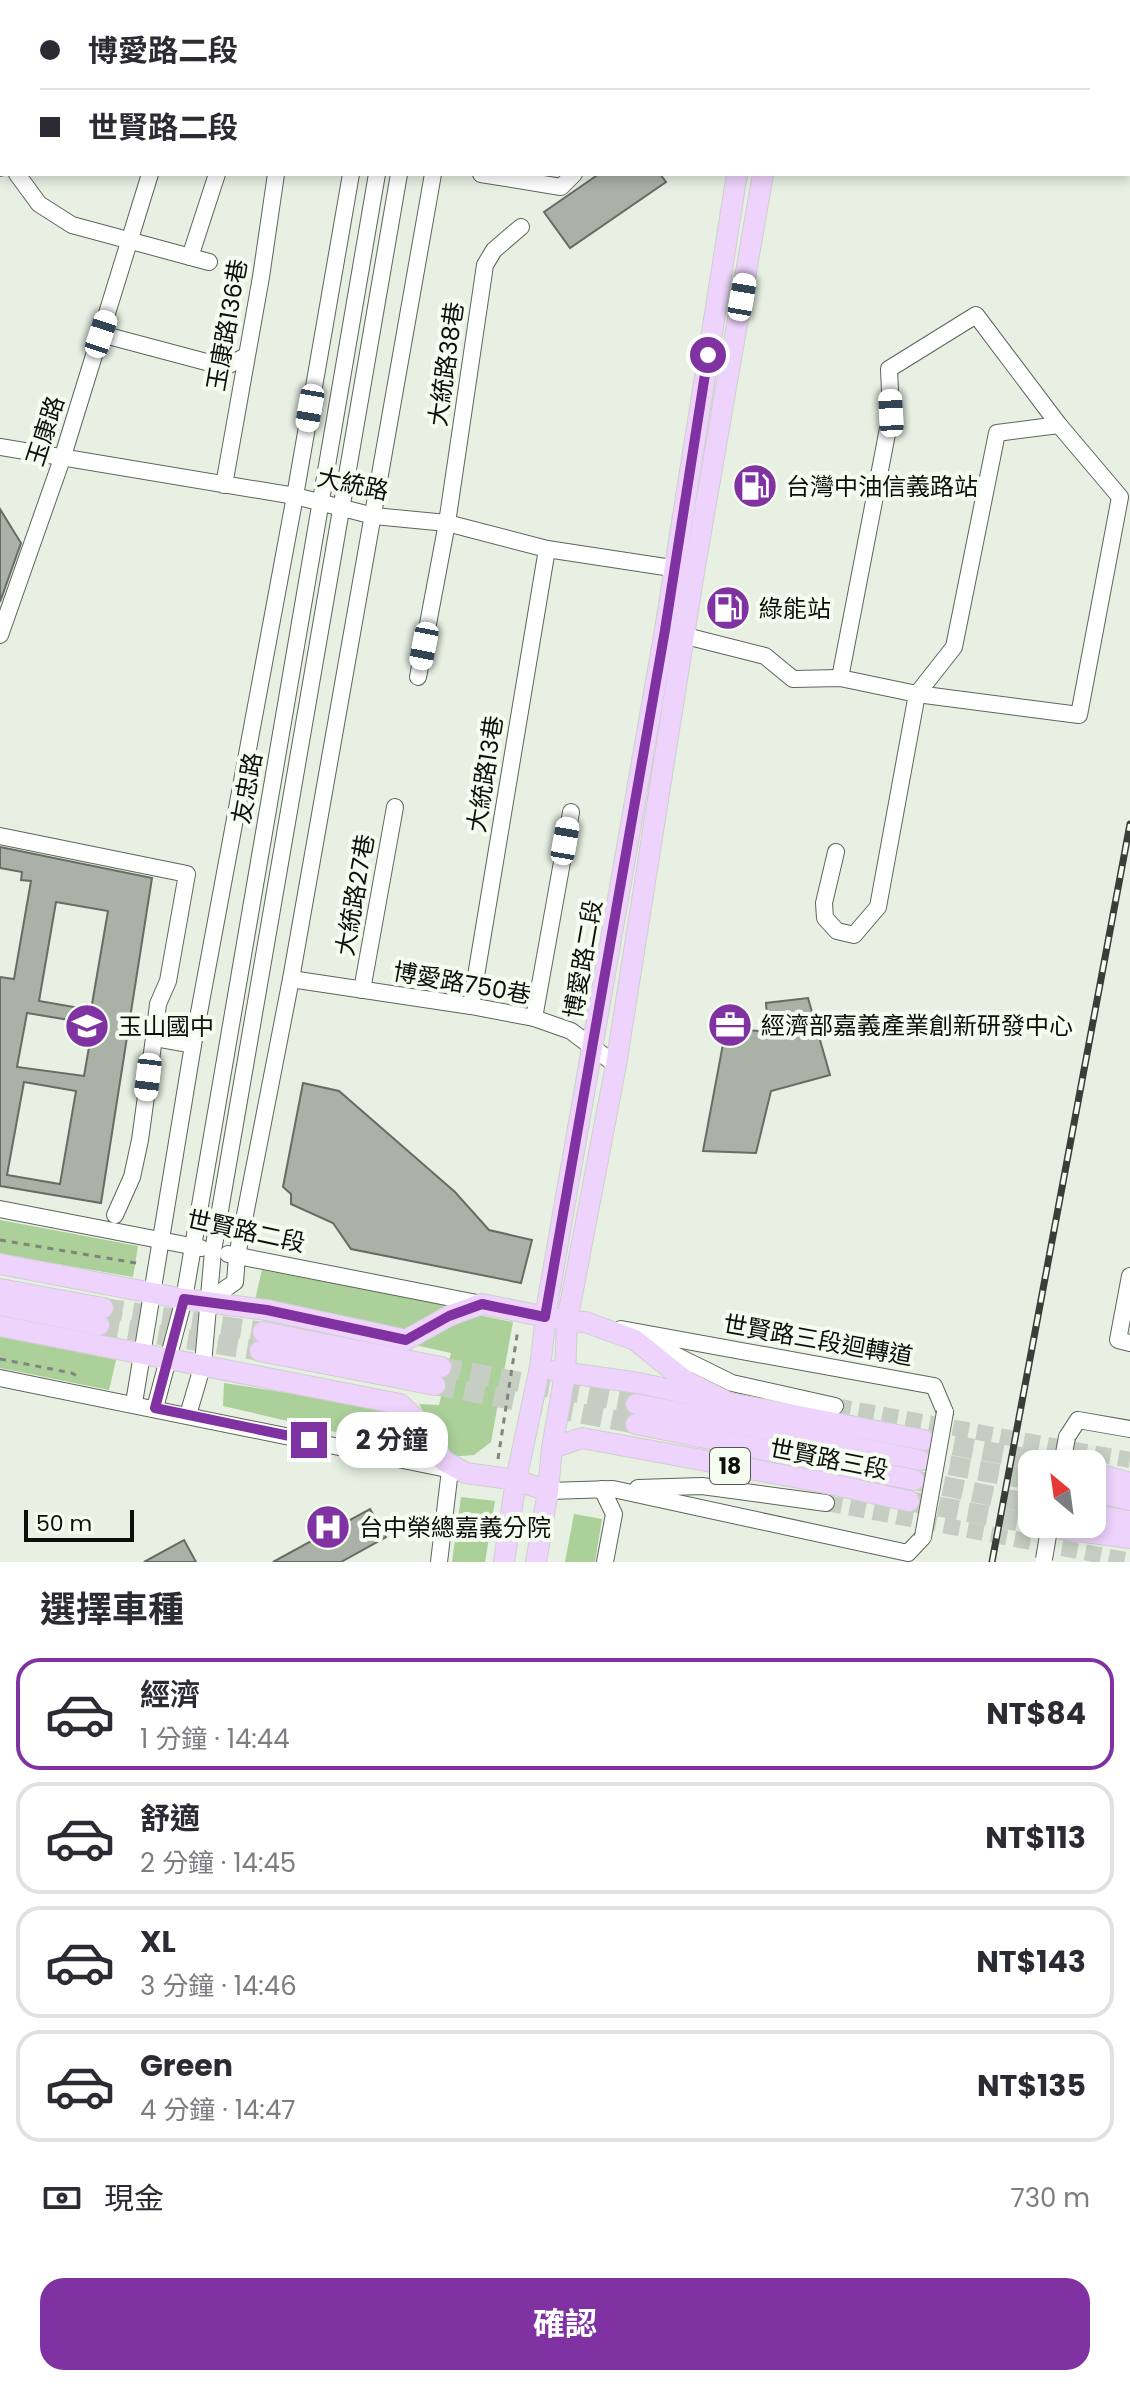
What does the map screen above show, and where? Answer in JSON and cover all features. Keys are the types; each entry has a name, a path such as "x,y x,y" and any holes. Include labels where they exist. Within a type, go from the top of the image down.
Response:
{"main road":[{"name":"博愛路二段","path":"536,1562 565,1374 567,1321 616,1065 686,637 684,570 737,176"},
{"name":"博愛路二段","path":"504,1562 665,630 684,570 763,176"},
{"path":"0,1264 184,1299 267,1310 406,1340 449,1316 482,1304 589,1323 635,1340 687,1382 729,1403"},
{"path":"0,1289 101,1316 0,1305"},
{"path":"0,1326 400,1404 415,1418 444,1461 458,1471 516,1480 548,1491"},
{"path":"262,1341 438,1376"},
{"name":"世賢路三段","path":"540,1367 565,1374 580,1373 639,1383 924,1440"},
{"name":"世賢路三段","path":"636,1414 917,1470"},
{"name":"世賢路三段","path":"552,1448 582,1438 909,1501"},
{"path":"1106,1476 1130,1483"},
{"path":"1106,1494 1130,1500"},
{"path":"1106,1517 1130,1521"},
{"path":"1106,1534 1130,1538"}],"street":[{"path":"18,176 39,204 72,225 209,262"},
{"name":"玉康路","path":"0,635 3,616 62,459 149,176"},
{"path":"190,257 216,176"},
{"name":"玉康路136巷","path":"224,485 276,176"},
{"name":"友忠路","path":"134,1403 152,1293 157,1239 295,496 351,176"},
{"name":"友忠路","path":"155,1408 184,1299 377,176"},
{"name":"友忠路","path":"188,1415 203,1364 213,1251 344,508 399,176"},
{"path":"208,1301 235,1282 237,1256 291,979 433,176"},
{"path":"493,176 561,187 572,176"},
{"name":"大統路38巷","path":"447,523 485,265 499,244 521,227"},
{"path":"665,630 765,656 793,679 840,678 917,694 1079,715 1120,497 1059,425 976,315 889,369 891,413 840,678"},
{"path":"101,334 225,367 246,356"},
{"path":"836,852 824,903 825,918 837,931 854,935 878,907 917,694 954,647 997,433 1059,425"},
{"name":"大統路","path":"0,447 295,496 374,516 447,523 547,549 684,570"},
{"path":"418,677 447,523"},
{"name":"大統路13巷","path":"471,1006 547,549"},
{"name":"大統路27巷","path":"362,990 395,807"},
{"path":"534,1018 571,812"},
{"path":"0,836 187,874 168,981 158,1004 140,1140 132,1177 115,1215"},
{"name":"博愛路750巷","path":"291,979 534,1018 571,1031 616,1065"},
{"path":"154,1038 193,1045"},
{"name":"世賢路二段","path":"0,1209 482,1304"},
{"path":"1124,1342 1130,1276"},
{"name":"世賢路三段迴轉道","path":"589,1323 934,1386 945,1412 923,1537 908,1553 607,1489"},
{"path":"645,1334 677,1356 732,1383 835,1406"},
{"path":"0,1378 458,1471 439,1562"},
{"path":"1065,1450 1067,1437 1078,1420 1130,1429"},
{"name":"世賢路三段","path":"548,1491 702,1486 826,1503"},
{"path":"605,1562 614,1514 607,1489"},
{"path":"1044,1561 1053,1538"}],"path":[{"path":"0,1240 141,1265 157,1239"}],"green space":[{"path":"0,1220 138,1246 133,1277 0,1254"},
{"path":"262,1270 459,1307 406,1334 255,1300"},
{"path":"473,1314 513,1322 491,1442 474,1455 449,1457 419,1404 439,1405 451,1353 415,1345"},
{"path":"0,1336 116,1360 109,1390 0,1368"},
{"path":"224,1383 398,1410 431,1454 223,1406"},
{"path":"461,1497 495,1501 485,1562 452,1562"},
{"path":"574,1514 602,1519 595,1562 565,1562"}],"building":[{"path":"596,176 662,176 666,182 570,248 544,212"},
{"path":"0,509 21,543 0,602"},
{"path":"0,847 152,878 101,1203 0,1186 0,977 14,979 31,881 21,880 22,872 0,868","holes":["56,902 108,911 91,1010 39,1001","27,1013 93,1024 84,1076 17,1067","24,1082 76,1091 60,1184 7,1175"]},
{"path":"808,998 830,1075 771,1091 756,1153 703,1151 726,1028 768,1032 766,1003"},
{"path":"303,1083 339,1091 455,1192 489,1230 532,1240 521,1283 351,1249 333,1223 291,1204 291,1194 283,1187"},
{"path":"370,1509 386,1537 341,1562 273,1562"},
{"path":"184,1540 196,1562 144,1562"}],"tunnel":[{"path":"103,1308 263,1332"},
{"path":"99,1325 260,1351"},
{"path":"441,1367 636,1404"},
{"path":"435,1385 636,1424"},
{"path":"835,1406 1130,1460"},
{"path":"924,1440 1018,1457"},
{"path":"920,1460 1018,1478"},
{"path":"914,1480 1018,1501"},
{"path":"909,1501 1018,1521"},
{"path":"826,1503 1130,1561"}],"railway":[{"path":"992,1562 1130,824"}],"place":[{"name":"台灣中油信義路站","path":"755,486"},
{"name":"綠能站","path":"728,608"},
{"name":"經濟部嘉義產業創新研發中心","path":"730,1025"},
{"name":"玉山國中","path":"87,1026"},
{"name":"台中榮總嘉義分院","path":"328,1527"}],"route":[{"path":"309,1440 155,1408 184,1299 267,1310 406,1340 449,1316 482,1304 545,1317 665,630 708,355"}]}
